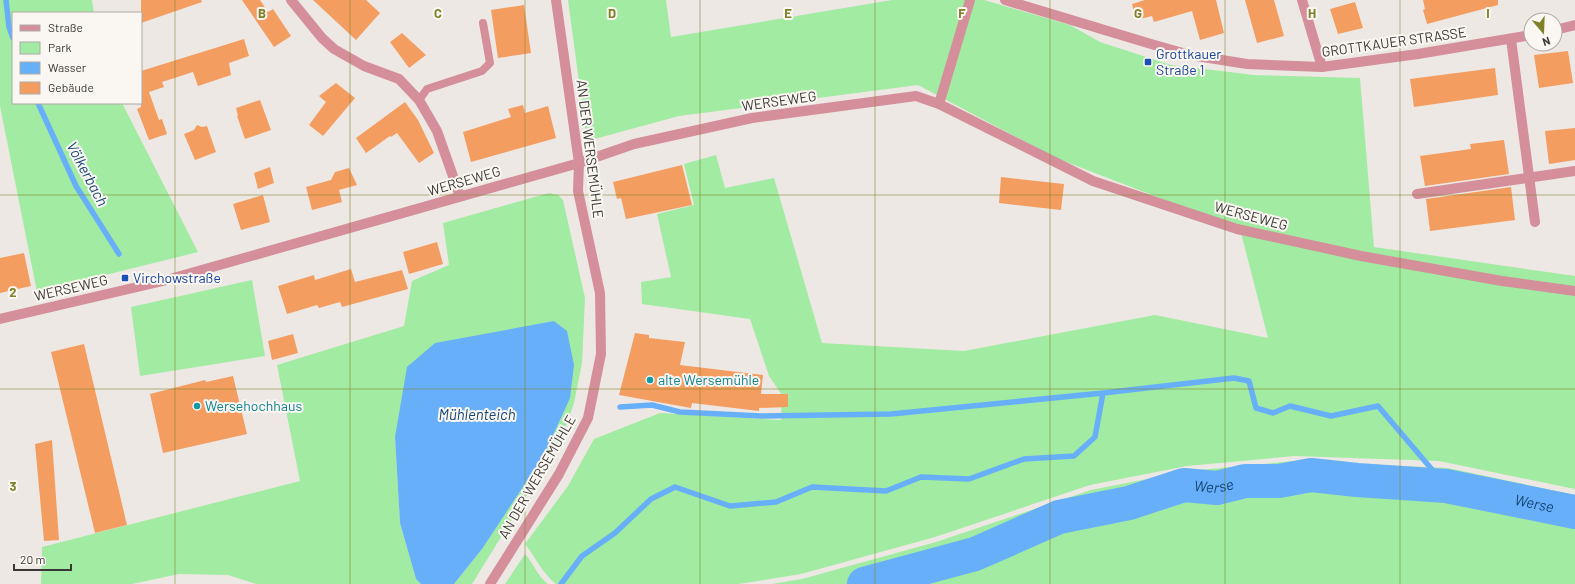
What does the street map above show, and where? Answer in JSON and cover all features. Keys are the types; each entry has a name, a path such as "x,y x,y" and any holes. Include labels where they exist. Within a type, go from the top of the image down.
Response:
{"street":[{"path":"291,0 322,38 334,49 364,66 399,79 419,100 437,131 460,196"},
{"name":"AN DER WERSEMÜHLE","path":"490,584 559,474 588,418 601,354 600,293 578,191 579,163 556,0"},
{"path":"938,104 970,0"},
{"name":"GROTTKAUER STRASSE","path":"1005,0 1190,55 1247,64 1322,67 1365,62 1523,37"},
{"path":"1302,0 1322,67"},
{"path":"1563,28 1575,25"},
{"path":"1511,39 1534,222"},
{"name":"WERSEWEG","path":"0,319 163,281 579,163 634,144 752,118 916,96 938,104 1093,181 1237,229 1361,256 1502,281 1575,292"},
{"path":"1417,194 1529,179 1575,171"}],"lane":[{"path":"419,100 427,89 482,71 490,63 483,23"}],"green space":[{"path":"0,0 92,0 94,12 12,12 12,104 123,104 198,252 37,292 0,106"},
{"path":"568,0 666,0 671,37 892,0 984,0 1070,25 1100,42 1171,65 1254,75 1360,78 1374,247 1575,276 1575,489 1439,461 1295,456 1187,466 1090,485 935,537 801,574 739,584 556,584 543,570 525,544 568,486 594,439 660,413 781,420 782,395 769,376 750,319 642,304 641,282 671,277 657,214 694,205 684,164 716,155 725,188 774,178 822,343 964,351 1155,315 1268,338 1240,229 1056,158 918,85 679,116 587,141"},
{"path":"549,193 558,195 563,200 585,298 582,363 574,403 561,440 472,584 454,584 482,549 395,437 400,523 416,579 421,584 256,584 228,575 179,574 132,584 41,584 42,547 300,481 277,365 404,326 412,281 449,265 443,223"},
{"path":"252,280 265,356 140,376 131,307"},
{"path":"1295,461 1448,468 1575,495 1575,584 772,584 802,579 936,542 1091,490 1188,471"},
{"path":"525,554 541,578 548,584 505,584"}],"water":[{"name":"Mühlenteich","path":"554,321 567,331 574,365 570,398 544,455 482,549 454,584 421,584 416,579 400,523 395,437 407,367 435,343"}],"building":[{"path":"141,0 201,0 202,2 142,23"},
{"path":"242,0 260,0 268,12 273,9 291,36 274,47"},
{"path":"313,0 366,0 380,13 356,40"},
{"path":"1145,0 1216,0 1224,33 1200,40 1192,11 1154,22 1152,16 1136,20 1132,4"},
{"path":"1245,0 1274,0 1284,36 1257,43"},
{"path":"1423,0 1498,0 1498,5 1427,24 1423,10 1425,9"},
{"path":"1355,2 1363,28 1338,34 1330,9"},
{"path":"524,5 531,53 498,58 491,10"},
{"path":"402,33 426,55 409,68 390,42"},
{"path":"244,39 249,56 229,63 231,75 198,86 193,72 162,82 164,87 149,92 159,120 162,119 167,134 149,140 137,109 141,107 142,104 142,71"},
{"path":"1568,51 1573,83 1539,88 1534,55"},
{"path":"1495,68 1498,95 1414,107 1410,79"},
{"path":"336,83 355,98 323,136 309,125 326,102 319,96"},
{"path":"260,100 271,130 245,139 237,116 236,108"},
{"path":"405,102 418,120 434,153 419,163 397,133 391,137 390,136 366,153 356,138"},
{"path":"523,105 525,113 548,106 556,138 471,162 463,132 511,117 508,109"},
{"path":"197,125 202,127 207,126 216,152 195,160 184,134 194,130"},
{"path":"1575,128 1575,160 1549,164 1545,131"},
{"path":"1504,140 1509,174 1425,186 1420,156 1471,149 1470,144"},
{"path":"682,165 692,205 626,219 621,198 617,199 613,182"},
{"path":"270,167 274,183 258,189 254,173"},
{"path":"349,168 357,185 339,190 342,202 312,210 306,187 331,180 335,172"},
{"path":"1001,177 1064,184 1061,210 999,203"},
{"path":"1511,187 1515,220 1430,231 1426,199"},
{"path":"263,195 270,222 241,230 233,204"},
{"path":"437,242 443,264 409,274 403,252"},
{"path":"24,253 31,286 0,293 0,258"},
{"path":"351,269 355,282 402,270 408,289 342,307 340,302 319,308 317,305 287,314 278,286 314,275 315,280"},
{"path":"635,333 649,335 649,338 685,342 680,365 763,375 761,394 788,394 788,407 759,408 759,411 692,403 691,408 619,395"},
{"path":"293,334 298,353 272,360 268,341"},
{"path":"84,344 127,525 95,533 51,352"},
{"name":"Wersehochhaus","path":"233,376 247,434 163,453 150,394 205,380 206,382"},
{"path":"52,440 59,540 44,541 35,444"}],"waterway":[{"name":"Völkerbach","path":"6,0 9,27 12,35"},
{"name":"Völkerbach","path":"38,104 76,186 119,254"},
{"path":"561,584 582,556 615,533 651,499 675,487 730,506 776,502 812,487 886,491 921,477 969,479 1024,459 1074,456 1095,437 1103,393 1234,378 1249,381 1256,408 1273,413 1290,406 1331,416 1378,406 1446,486"},
{"path":"620,407 652,405 680,412 761,416 891,414 1103,393"},
{"name":"Werse","path":"864,584 975,554 1059,517 1129,503 1184,485 1217,488 1245,481 1279,481 1311,475 1357,480 1446,486 1575,512"}],"place":[{"name":"Grottkauer Straße 1","path":"1148,62"},
{"name":"Virchowstraße","path":"125,278"},
{"name":"alte Wersemühle","path":"650,380"},
{"name":"Wersehochhaus","path":"197,406"}]}
